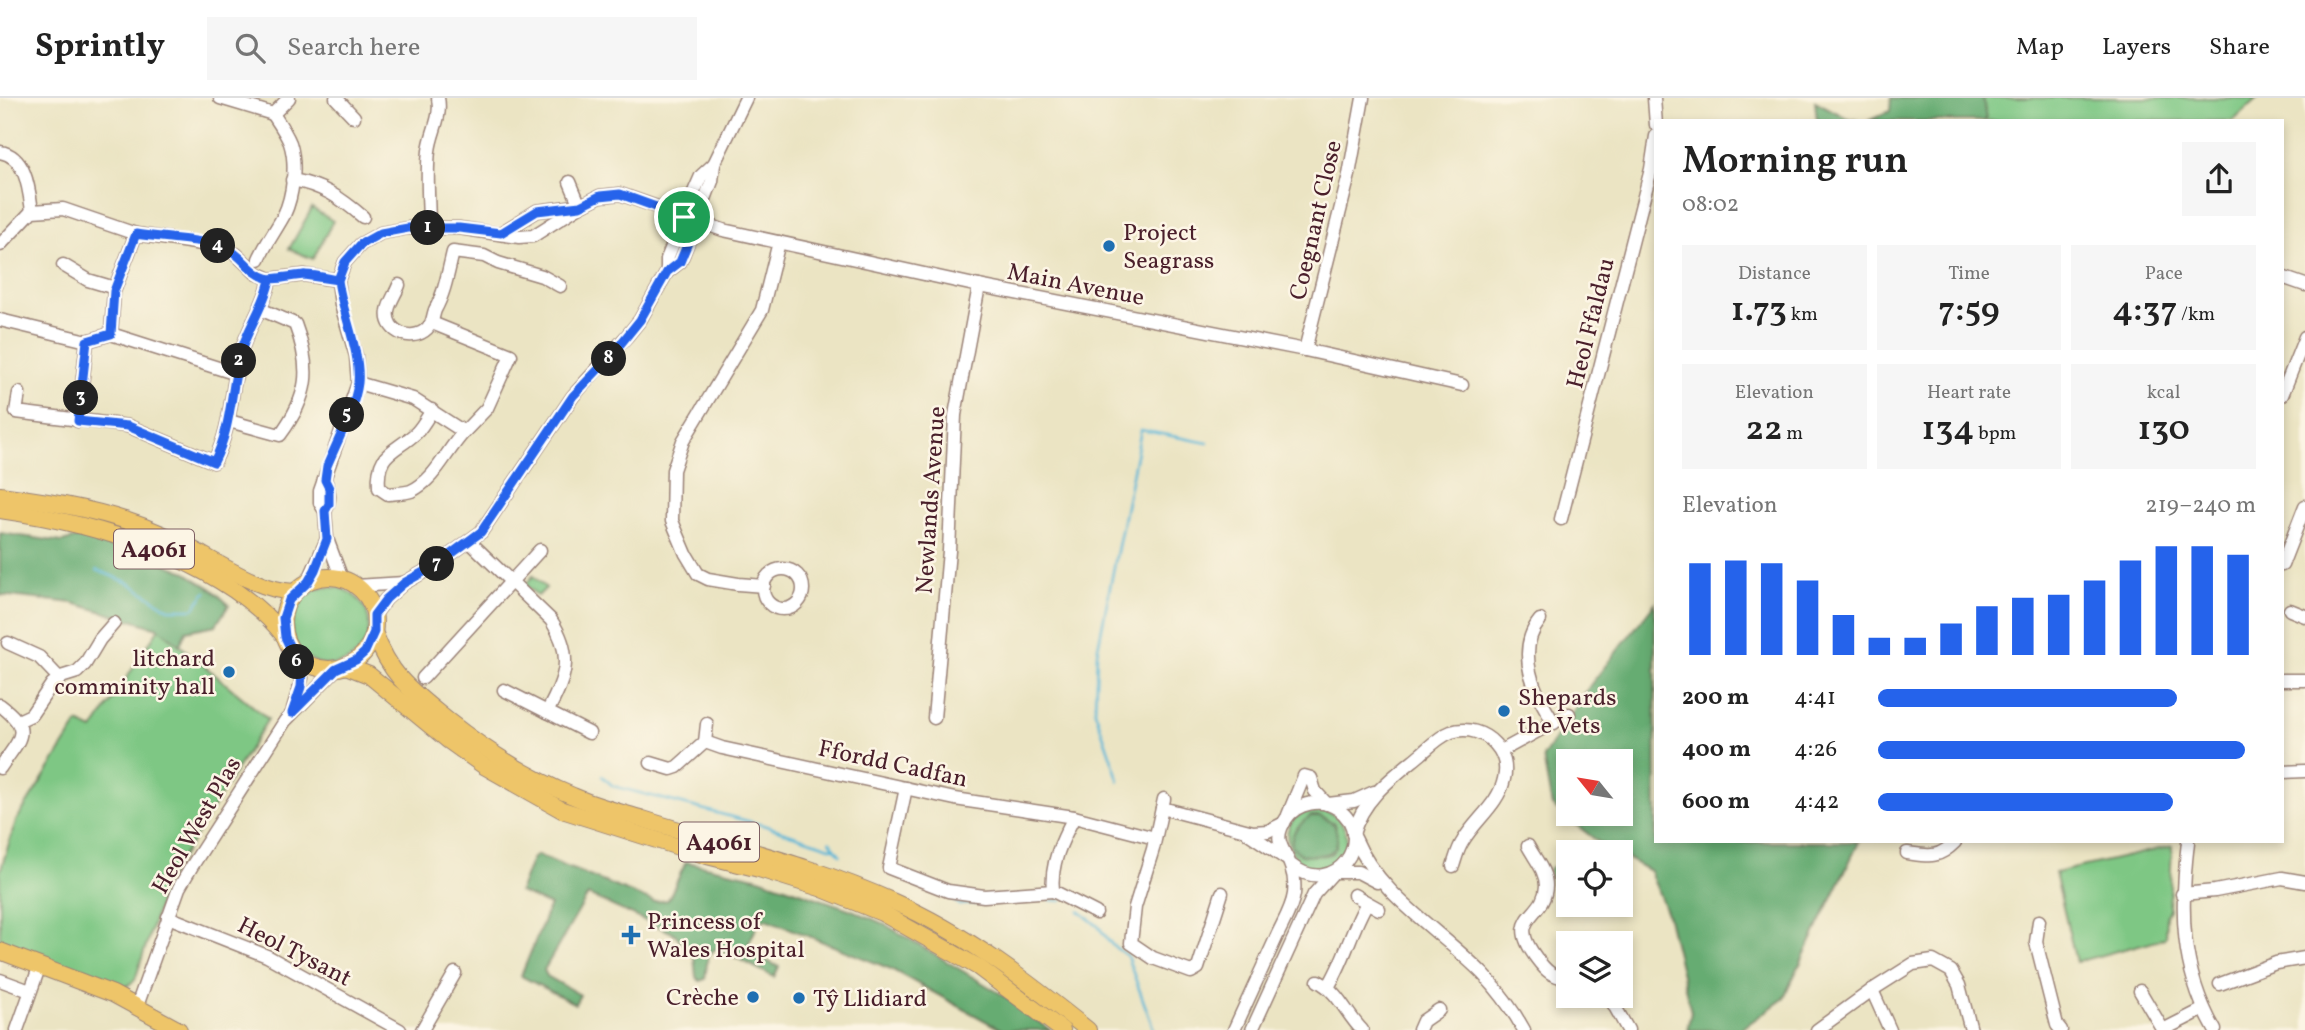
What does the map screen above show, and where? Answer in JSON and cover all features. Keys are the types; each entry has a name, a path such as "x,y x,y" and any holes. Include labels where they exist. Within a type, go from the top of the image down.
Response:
{"main road":[{"name":"A4061","path":"0,495 66,506 124,521 162,534 271,589 301,587"},
{"name":"A4061","path":"0,510 79,524 150,547 195,569 244,599 263,612 285,637"},
{"path":"325,577 349,582 365,594 374,615 374,632 365,652 341,667 321,669 306,664 294,654 285,637 283,618 285,608 301,587 325,577"},
{"name":"A4061","path":"374,632 384,658 402,682 419,698 474,741 524,772 574,797 812,868 897,902 995,960 1088,1030"},
{"name":"A4061","path":"341,667 369,675 449,741 484,766 562,810 820,888 882,913 970,962 1062,1030"},
{"path":"0,951 102,989 178,1030"}],"street":[{"path":"220,98 273,114 292,154 289,201 259,259"},
{"path":"273,114 289,98"},
{"path":"336,98 354,117"},
{"path":"429,228 428,154 441,109 438,98"},
{"path":"374,615 386,599 404,583 470,542 481,532 573,396 640,320 667,272 667,259 691,219 701,176 714,164 746,98"},
{"name":"Coegnant Close","path":"1305,350 1349,175 1363,98"},
{"path":"1654,98 1656,119"},
{"name":"Heol Ffaldau","path":"1561,519 1654,149"},
{"path":"0,152 13,156 19,163 30,195 32,211"},
{"path":"292,180 330,191 363,217"},
{"path":"570,182 580,206"},
{"name":"Main Avenue","path":"580,206 600,196 620,194 723,230 979,286 1305,350 1462,385"},
{"path":"404,583 349,582 327,539 327,466 358,383 356,356 341,305 338,280 345,262 361,244 381,233 429,228 533,236 580,206"},
{"path":"484,256 495,232 537,211 580,206"},
{"path":"0,245 32,211 63,209 136,234 220,247 236,254 256,273 270,279 304,275 338,280"},
{"path":"111,334 115,288 136,234"},
{"path":"764,586 708,579 698,574 671,521 673,470 683,441 762,310 779,242"},
{"path":"399,285 387,312 390,323 401,334 411,337 422,333 432,323 444,293 453,252 484,256 498,264 542,276 560,286"},
{"path":"63,265 88,280 115,288"},
{"path":"2284,278 2305,285"},
{"path":"19,393 16,412 128,426 214,462 224,442 246,337 267,296 270,279"},
{"name":"Newlands Avenue","path":"934,718 949,551 955,415 979,286"},
{"path":"229,421 280,435 290,422 306,384 307,366 295,324 260,309"},
{"path":"0,320 87,341 111,334 237,374"},
{"path":"432,323 511,355 487,408 451,446 438,470 410,491 388,494 379,488 377,472 388,453 416,432 432,410"},
{"path":"2284,390 2305,337"},
{"path":"78,421 87,341"},
{"path":"358,383 413,398 464,432"},
{"path":"2284,554 2305,506"},
{"path":"301,587 327,539"},
{"path":"470,542 551,620 560,635 565,649 564,675 547,712"},
{"path":"422,678 516,587 540,550"},
{"path":"2290,610 2305,616"},
{"path":"1540,620 1530,636 1528,656 1532,684 1554,723"},
{"path":"18,721 32,715 52,684 77,672 85,664 105,626"},
{"path":"13,659 14,645 40,657 60,679"},
{"name":"Heol West Plas","path":"292,713 302,678 294,654"},
{"name":"Heol West Plas","path":"137,1006 179,888 198,855 264,751 292,713 341,667"},
{"path":"2284,680 2305,680"},
{"path":"504,690 589,733"},
{"path":"0,705 18,721 21,731 19,740 0,768"},
{"path":"1501,751 1569,714"},
{"path":"651,763 671,769 677,767 705,742 707,724"},
{"path":"1222,893 1198,968 1191,972 1153,958 1132,943 1135,907 1163,804 1245,831 1262,832 1285,821 1304,805 1354,801 1380,788 1450,733 1464,730 1491,740 1501,751 1505,771 1503,785 1496,798 1452,857"},
{"name":"Ffordd Cadfan","path":"705,742 955,799 1074,817 1155,838"},
{"path":"2284,772 2305,771"},
{"path":"1234,1030 1290,907 1294,887 1280,839 1304,776 1311,778 1315,791 1327,804 1346,816 1365,862 1383,885 1483,974 1504,999 1524,1030"},
{"path":"906,788 889,867 948,891 984,895 1053,891 1096,913"},
{"path":"1252,1030 1314,894 1348,859 1353,849 1353,835 1364,808 1380,788"},
{"path":"1053,891 1052,878 1059,846 1074,817"},
{"path":"1245,831 1301,874 1312,877 1334,872 1358,872 1383,885"},
{"path":"1907,853 1930,856 1944,853 1954,843"},
{"path":"2188,843 2182,894 2184,933 2194,979 2204,1009 2215,1030"},
{"path":"1528,853 1544,874 1546,889 1544,898 1526,923 1525,940 1548,973 1556,975"},
{"path":"2182,894 2215,891 2282,878 2305,882"},
{"path":"1354,895 1373,906 1355,926 1340,967 1323,984 1362,1030"},
{"name":"Heol Tysant","path":"168,917 268,956 400,1030"},
{"path":"2039,921 2036,942 2057,1024 2061,1030"},
{"path":"2220,984 2276,963 2305,958"},
{"path":"1817,1030 1913,964 1933,961 1951,971 1959,985 1971,1030"},
{"path":"17,1030 40,965"},
{"path":"422,1030 456,973"},
{"path":"0,980 30,991"},
{"path":"1872,990 1890,1030"},
{"path":"2140,991 2163,1030 2204,1009"},
{"path":"1616,1008 1628,1030"},
{"path":"1419,1030 1431,1010"}],"green space":[{"path":"1891,98 1983,98 1986,119 1872,119 1890,111"},
{"path":"1983,98 2258,98 2235,119 1986,119"},
{"path":"1815,101 1852,119 1817,119"},
{"path":"312,208 333,221 313,259 289,249"},
{"path":"0,533 62,542 80,537 146,556 183,571 212,589 229,605 216,625 186,631 180,645 158,628 73,603 0,595"},
{"path":"533,576 546,588 538,596 525,585"},
{"path":"322,587 338,587 352,593 363,604 369,618 369,634 363,648 352,659 338,665 322,665 308,659 297,648 291,634 291,618 297,604 308,593"},
{"path":"1654,604 1654,843 1859,843 1783,999 1740,1030 1687,1030 1691,1012 1667,914 1650,871 1633,862 1633,840 1596,840 1578,826 1633,826 1633,749 1556,749 1556,809 1552,806 1543,757 1591,684"},
{"path":"159,628 268,719 166,883 135,980 122,990 0,951 0,872 16,821 78,723 93,730"},
{"path":"1318,809 1326,811 1344,827 1347,841 1345,849 1340,857 1326,868 1313,869 1301,863 1292,852 1288,838 1290,825 1299,815","holes":["1311,816 1320,816 1334,824 1336,847 1331,854 1315,855 1295,830"]},
{"path":"1311,816 1320,816 1334,824 1337,841 1331,852 1303,856 1292,846 1294,832"},
{"path":"2172,846 2165,938 2076,962 2055,873"},
{"path":"537,855 654,902 668,900 686,862 756,877 852,910 884,924 1001,994 1050,1030 1002,1030 891,969 766,919 759,922 746,949 779,967 774,977 715,949 708,956 705,979 700,981 696,977 694,957 675,934 588,895 544,970 547,976 580,995 575,1004 521,976 550,905 519,892 532,859"},
{"path":"1556,865 1556,884 1552,884 1549,869"}],"waterway":[{"path":"1119,781 1095,711 1097,653 1141,430 1208,443"},
{"path":"97,570 129,583 169,609 193,609 206,592"},
{"path":"602,776 613,786 763,825 833,848"},
{"path":"830,841 840,855"},
{"path":"948,896 960,905 1001,901"},
{"path":"1051,900 1062,901"},
{"path":"1079,911 1098,926 1112,945 1127,956 1154,1030"}],"place":[{"name":"Project Seagrass","path":"1109,246"},
{"name":"litchard comminity hall","path":"229,672"},
{"name":"Shepards the Vets","path":"1504,711"},
{"name":"Princess of Wales Hospital","path":"631,935"},
{"name":"Crèche","path":"753,997"},
{"name":"Tŷ Llidiard","path":"799,998"}],"route":[{"path":"684,217 620,194 600,196 580,206 537,211 501,233 459,228 408,228 381,233 361,244 345,262 338,280 304,275 270,279 267,296 240,355 224,442 214,462 128,426 78,421 87,341 111,334 114,291 136,234 220,247 236,254 256,273 270,279 276,279 304,275 316,276 338,280 341,305 356,356 358,383 327,466 327,539 308,582 295,592 285,608 285,637 302,672 301,687 292,713 336,669 346,666 365,652 374,632 374,615 386,599 404,583 436,565 481,532 573,396 640,320 667,272 680,262 697,221 684,217"}]}
